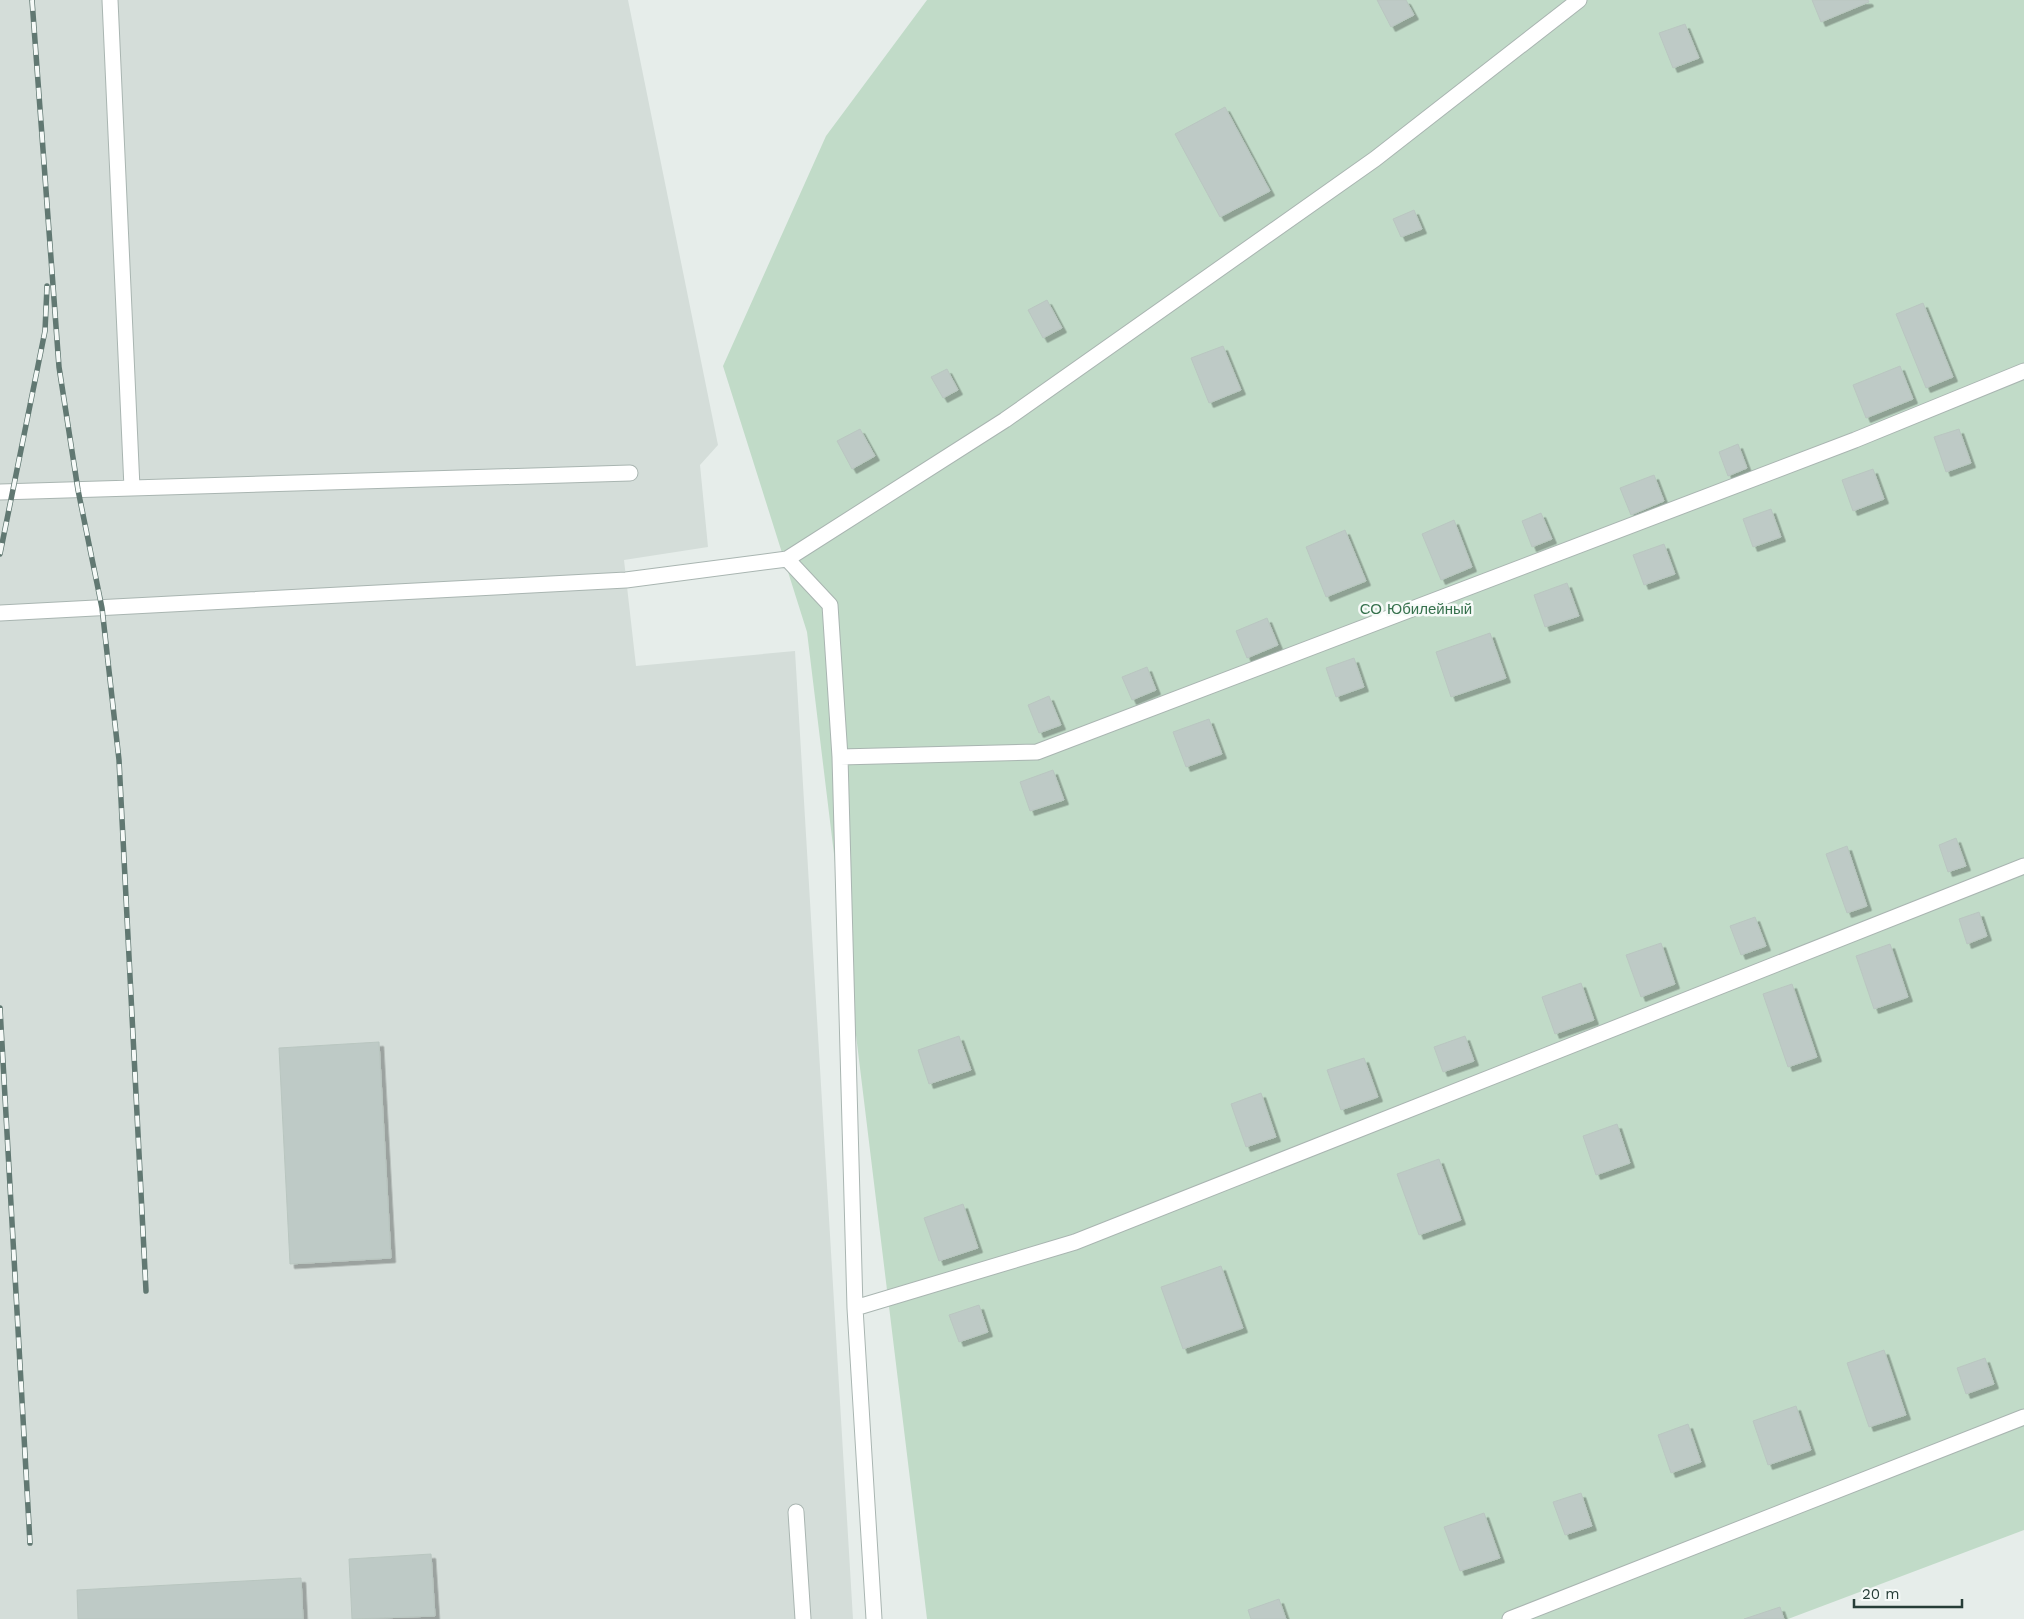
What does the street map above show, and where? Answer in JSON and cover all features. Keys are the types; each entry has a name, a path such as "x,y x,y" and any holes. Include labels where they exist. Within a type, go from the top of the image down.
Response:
{"lane":[{"path":"110,0 132,488"},
{"path":"0,613 626,580 787,559 1004,420 1376,159 1579,0"},
{"path":"840,757 1037,752 1855,440 2024,371"},
{"path":"0,492 630,473"},
{"path":"787,559 830,605 840,757 855,1308 874,1619"},
{"path":"855,1308 1075,1242 2024,866"},
{"path":"1510,1619 2024,1416"},
{"path":"796,1512 803,1619"}],"shaded area":[{"path":"0,0 628,0 718,445 700,465 708,547 624,560 636,666 795,651 853,1619 0,1619"}],"green space":[{"name":"СО Юбилейный","path":"927,0 2024,0 2024,1530 1788,1619 927,1619 807,632 723,366 826,136"}],"building":[{"path":"1377,0 1406,0 1414,15 1391,27"},
{"path":"1812,0 1868,0 1869,2 1821,22"},
{"path":"1685,24 1699,58 1673,68 1659,33"},
{"path":"1225,107 1270,191 1220,217 1175,134"},
{"path":"1414,210 1422,229 1401,237 1393,219"},
{"path":"1047,300 1062,328 1043,338 1028,310"},
{"path":"1923,303 1953,377 1926,388 1896,314"},
{"path":"1223,346 1241,390 1209,403 1191,358"},
{"path":"1900,366 1913,399 1866,418 1853,385"},
{"path":"947,369 958,390 943,398 931,377"},
{"path":"860,429 875,456 852,469 837,441"},
{"path":"1959,429 1971,463 1946,472 1934,437"},
{"path":"1738,444 1747,468 1728,476 1719,452"},
{"path":"1873,469 1884,499 1853,511 1842,480"},
{"path":"1654,475 1664,501 1631,515 1620,488"},
{"path":"1771,509 1781,537 1753,547 1743,519"},
{"path":"1541,513 1552,539 1532,547 1522,521"},
{"path":"1454,520 1472,567 1441,580 1422,534"},
{"path":"1345,530 1366,581 1326,597 1306,547"},
{"path":"1664,544 1675,574 1644,585 1633,555"},
{"path":"1567,583 1579,616 1545,627 1534,595"},
{"path":"1267,618 1278,645 1247,658 1236,631"},
{"path":"1490,633 1506,678 1451,697 1436,652"},
{"path":"1354,658 1364,687 1336,697 1326,668"},
{"path":"1147,667 1156,690 1132,700 1122,677"},
{"path":"1049,696 1061,725 1039,733 1028,705"},
{"path":"1209,719 1222,754 1186,767 1173,732"},
{"path":"1053,770 1064,800 1030,811 1020,782"},
{"path":"1956,838 1966,866 1948,872 1939,845"},
{"path":"1847,846 1867,906 1847,913 1826,854"},
{"path":"1979,912 1987,936 1967,944 1959,919"},
{"path":"1755,917 1766,946 1741,955 1730,926"},
{"path":"1661,943 1675,984 1641,997 1626,955"},
{"path":"1890,944 1908,997 1874,1009 1856,956"},
{"path":"1581,983 1594,1020 1555,1034 1542,997"},
{"path":"1792,984 1817,1057 1788,1067 1763,994"},
{"path":"959,1036 971,1070 929,1084 918,1050"},
{"path":"1465,1036 1474,1061 1443,1072 1434,1047"},
{"path":"379,1042 391,1258 290,1264 279,1048"},
{"path":"1364,1058 1378,1097 1341,1110 1327,1070"},
{"path":"1261,1093 1276,1137 1246,1147 1231,1104"},
{"path":"1617,1124 1630,1163 1596,1175 1583,1136"},
{"path":"1439,1159 1461,1220 1419,1235 1397,1174"},
{"path":"963,1204 978,1248 939,1261 924,1218"},
{"path":"1221,1266 1243,1328 1183,1349 1161,1287"},
{"path":"979,1305 988,1332 959,1342 949,1315"},
{"path":"1884,1350 1906,1415 1869,1427 1847,1363"},
{"path":"1985,1358 1994,1384 1966,1394 1957,1368"},
{"path":"1796,1406 1811,1450 1768,1465 1753,1421"},
{"path":"1688,1424 1701,1462 1671,1473 1658,1435"},
{"path":"1581,1493 1592,1526 1565,1535 1553,1502"},
{"path":"1484,1513 1500,1558 1460,1571 1444,1527"},
{"path":"431,1554 435,1616 352,1619 349,1559"},
{"path":"301,1578 303,1619 78,1619 77,1590"},
{"path":"1279,1599 1286,1619 1251,1619 1248,1610"},
{"path":"1780,1607 1784,1619 1744,1619"}],"railway":[{"path":"32,0 59,367 78,490 102,608 119,760 146,1291"},
{"path":"0,554 45,331 47,286"},
{"path":"0,1008 30,1543"}]}
